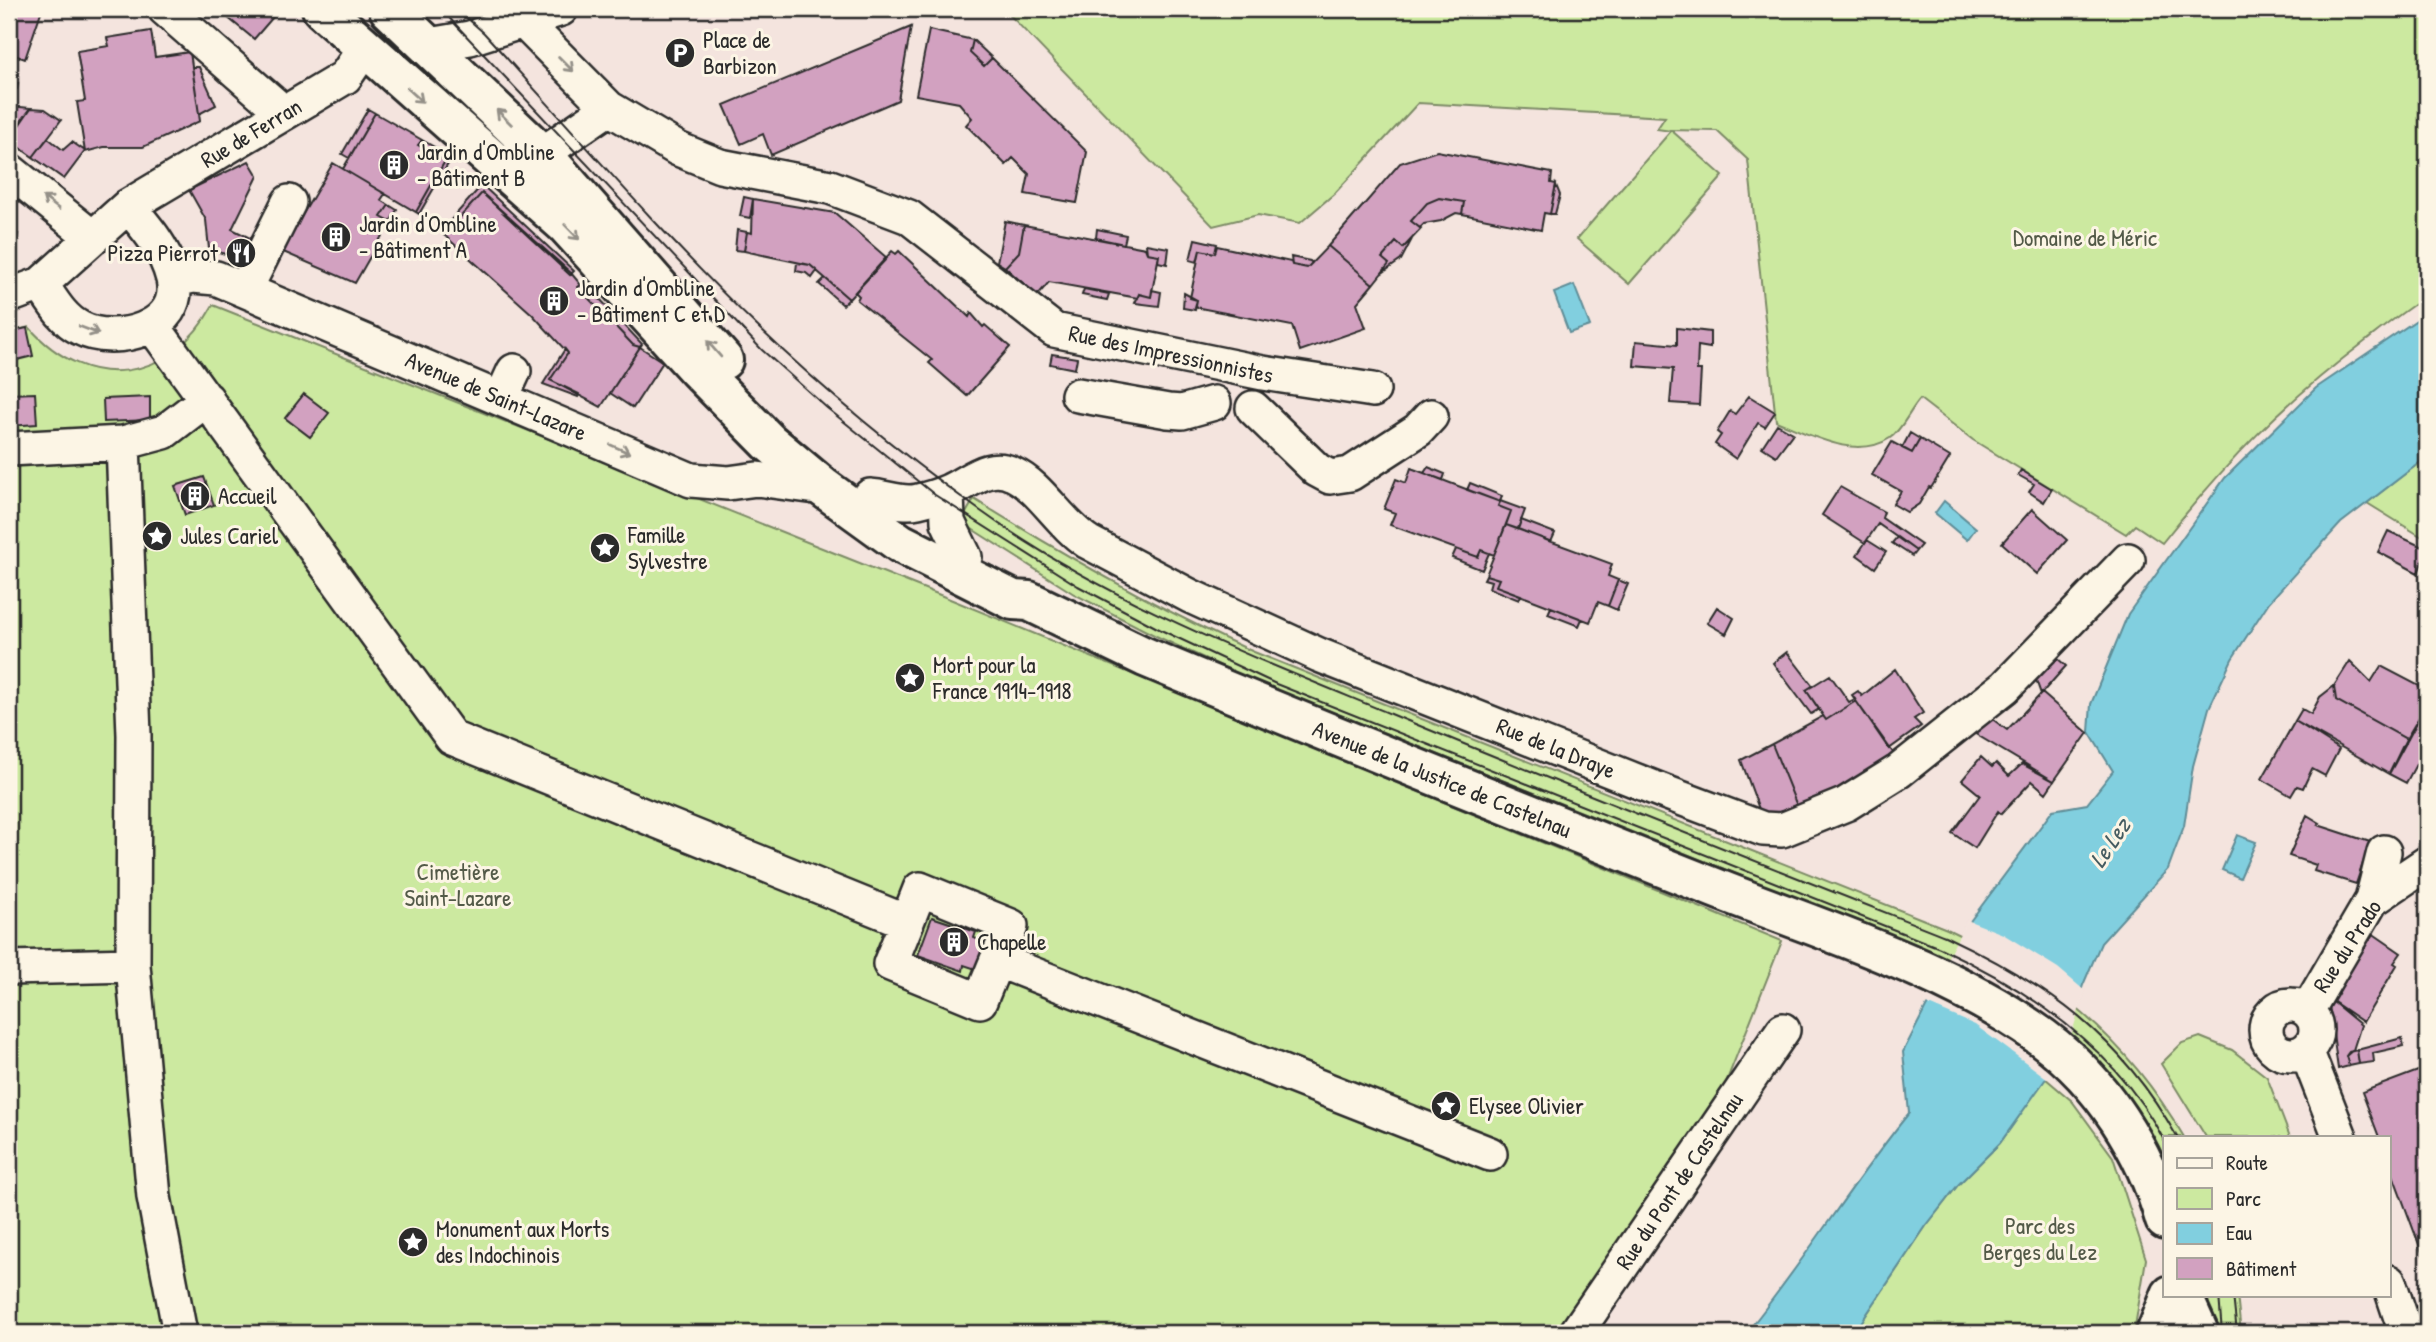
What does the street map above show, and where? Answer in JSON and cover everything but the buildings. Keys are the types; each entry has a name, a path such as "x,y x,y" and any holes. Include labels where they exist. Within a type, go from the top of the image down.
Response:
{"main road":[{"name":"Avenue de la Justice de Castelnau","path":"322,9 364,49 566,225 697,369 769,442 824,488 900,543 1013,600 1029,601 1145,657 1326,733 1860,946 1940,979 1991,1004 2044,1038 2079,1070 2114,1112 2136,1146 2156,1187 2163,1213"},
{"path":"374,9 364,49 429,45"},
{"name":"Avenue de la Justice de Castelnau","path":"389,9 542,154 736,374 786,425 870,496 883,511 907,528 1020,587 1029,601"},
{"path":"2156,1333 2173,1296"},
{"path":"2173,1296 2175,1333"},
{"path":"2182,1296 2199,1333"}],"street":[{"path":"165,9 285,113"},
{"path":"429,45 470,38 561,9"},
{"name":"Rue des Impressionnistes","path":"523,21 609,108 678,149 719,166 830,187 909,218 1054,330 1263,373 1373,390"},
{"name":"Rue de Ferran","path":"128,206 345,77 364,49"},
{"path":"542,154 609,108"},
{"path":"9,170 92,237"},
{"path":"245,290 289,202"},
{"path":"9,296 41,284 128,206 160,246 174,280 173,298 163,315 152,325 130,335 104,336 80,328 59,311 41,284"},
{"name":"Avenue de Saint-Lazare","path":"174,280 193,276 216,278 508,384 691,480 728,483 757,479 824,488"},
{"path":"152,325 452,738 907,922"},
{"path":"1217,364 1211,390 1214,403 1228,416 1238,416 1253,408 1263,373"},
{"path":"1078,395 1182,412 1214,403"},
{"path":"9,449 123,443 164,432 207,399"},
{"path":"1253,408 1317,470 1330,477 1350,474 1418,430 1431,416"},
{"path":"123,443 134,735 133,965 154,1197 180,1333"},
{"name":"Rue de la Draye","path":"870,496 900,503 947,492 979,473 1000,470 1013,474 1031,486 1070,531 1267,633 1662,791 1763,829 1782,830 1846,804 1899,771 2004,687 2128,560"},
{"path":"947,492 948,522 965,558"},
{"path":"2372,900 2384,852"},
{"name":"Rue du Prado","path":"2340,1136 2306,1050 2315,1038 2316,1031 2307,1011 2372,900 2427,863"},
{"path":"920,889 1011,926 980,1001 890,964 907,922 920,889"},
{"path":"997,960 1490,1154"},
{"path":"9,968 133,965"},
{"name":"Rue du Pont de Castelnau","path":"1576,1333 1783,1030"},
{"path":"2390,1285 2406,1333"}],"green space":[{"name":"Domaine de Méric","path":"1004,9 2427,9 2427,296 2337,363 2282,410 2233,459 2162,543 2135,525 2126,534 1973,440 1920,399 1890,438 1862,447 1833,443 1776,421 1748,160 1717,131 1671,130 1723,176 1629,284 1577,239 1671,131 1657,129 1665,117 1418,103 1335,193 1300,223 1258,215 1213,226"},
{"name":"Cimetière Saint-Lazare","path":"213,305 945,597 1782,941 1717,1105 1566,1333 9,1333 9,332 29,327 52,349 77,363 102,370 127,370 152,364 175,350 195,331"},
{"path":"2427,457 2427,540 2367,503"},
{"path":"974,499 1111,580 1254,652 1947,929 1985,948 2053,990 2111,1040 2137,1069 2183,1136 2163,1136 2163,1159 2152,1138 1987,978 1936,954 1245,677 1074,594 961,522"},
{"path":"2200,1037 2232,1050 2267,1077 2290,1136 2205,1136 2161,1064 2182,1043"},
{"name":"Parc des Berges du Lez","path":"2045,1078 2072,1101 2113,1157 2146,1259 2134,1333 1854,1333 1926,1226 1958,1185 2000,1143"},
{"path":"2208,1296 2237,1296 2241,1333 2211,1333"}],"water":[{"path":"1574,285 1590,326 1569,333 1554,293"},
{"name":"Le Lez","path":"2427,313 2427,457 2341,523 2269,602 2232,659 2209,708 2193,766 2184,826 2168,869 2101,943 2083,985 2060,1059 2000,1143 1958,1185 1926,1226 1854,1333 1746,1333 1909,1113 1903,1052 1971,920 2053,810 2087,804 2113,771 2089,732 2091,704 2128,614 2225,478 2316,388"},
{"path":"1944,501 1976,528 1967,540 1935,513"},
{"path":"2237,835 2256,842 2240,878 2222,870"}],"pier":[{"path":"1967,920 2003,934 2058,968 2085,991 2063,1061 2048,1079 1975,1025 1924,1003"}],"tram line":[{"path":"441,9 762,350 827,408 935,495 1078,586 1163,631 1276,684 1940,948 1974,965 2039,1004 2097,1052 2123,1079 2146,1109 2163,1139"},
{"path":"457,9 484,33 653,220 759,328 891,444 1023,540 1124,597 1283,670 1945,936 1982,954 2048,994 2106,1042 2155,1101 2176,1136"},
{"path":"2219,1296 2222,1333"},
{"path":"2233,1296 2237,1333"}],"place":[{"name":"Place de Barbizon","path":"680,53"},
{"name":"Jardin d'Ombline - Bâtiment B","path":"394,165"},
{"name":"Jardin d'Ombline - Bâtiment A","path":"336,237"},
{"name":"Pizza Pierrot","path":"241,253"},
{"name":"Jardin d'Ombline - Bâtiment C et D","path":"554,301"},
{"name":"Accueil","path":"195,496"},
{"name":"Jules Cariel","path":"157,536"},
{"name":"Famille Sylvestre","path":"605,548"},
{"name":"Mort pour la France 1914-1918","path":"910,678"},
{"name":"Chapelle","path":"954,942"},
{"name":"Elysee Olivier","path":"1446,1106"},
{"name":"Monument aux Morts des Indochinois","path":"413,1242"}]}
